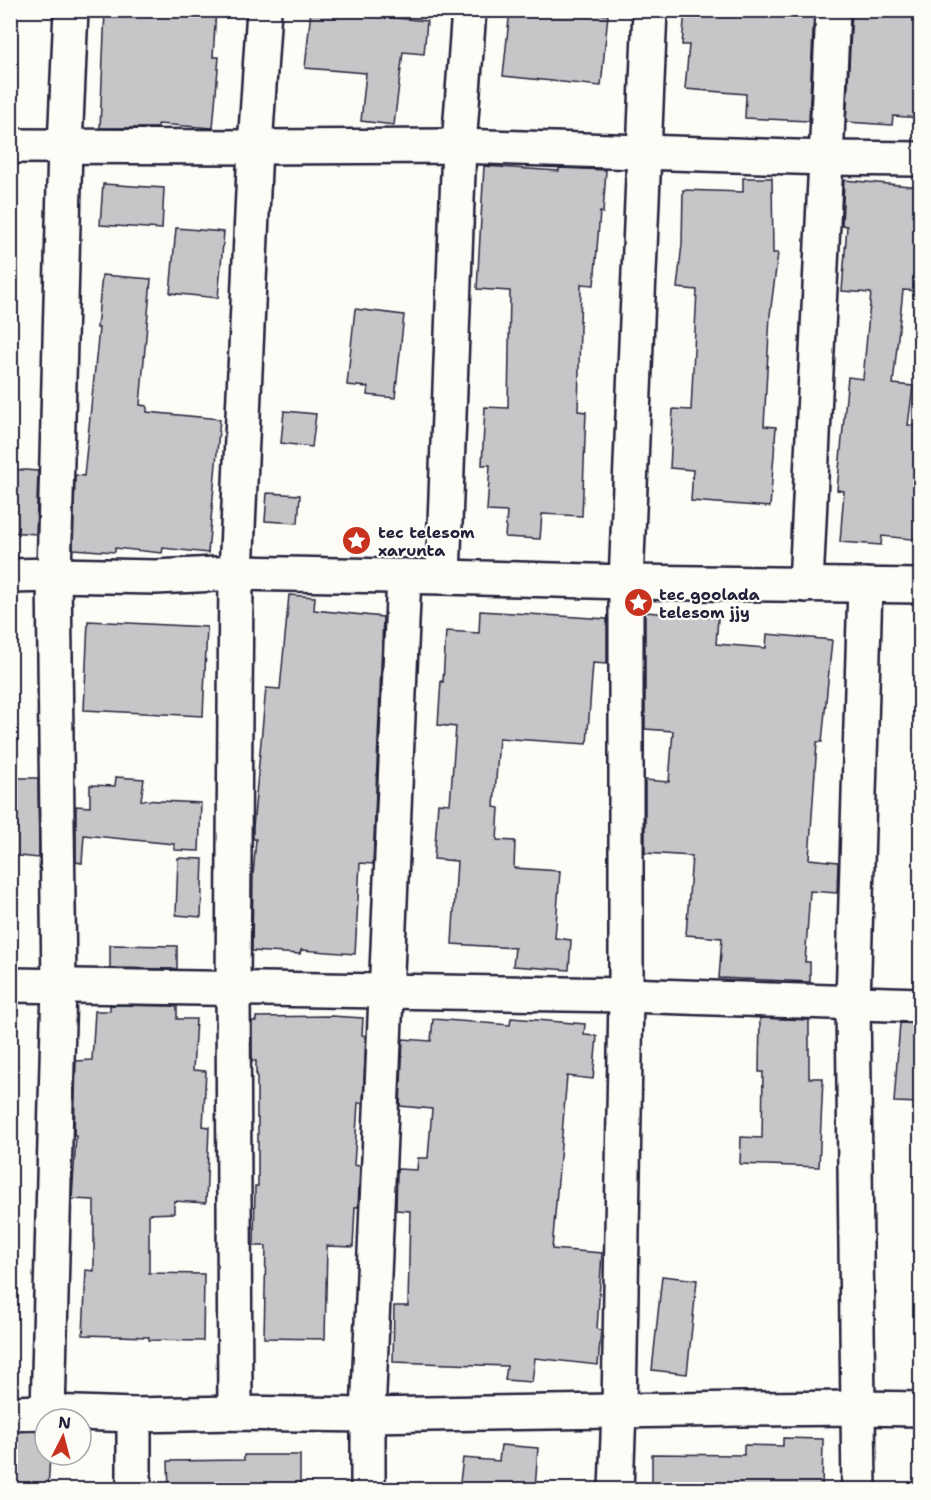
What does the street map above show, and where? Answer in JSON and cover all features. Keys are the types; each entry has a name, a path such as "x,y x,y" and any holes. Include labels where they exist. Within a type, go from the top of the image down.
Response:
{"street":[{"path":"48,1407 59,985 54,575 65,146 71,10"},
{"path":"235,1413 233,988 236,573 255,147 264,10"},
{"path":"442,577 459,146 469,10"},
{"path":"616,1490 626,995 626,582 650,10"},
{"path":"806,585 833,10"},
{"path":"10,146 459,146 643,153 921,159"},
{"path":"10,576 156,577 236,573 921,586"},
{"path":"368,1490 368,1415 405,576"},
{"path":"859,1490 853,1003 865,585"},
{"path":"10,985 626,995 921,1005"},
{"path":"93,1414 368,1415 619,1410 921,1409"},
{"path":"10,1413 33,1412"},
{"path":"134,1415 134,1490"}],"building":[{"path":"105,10 216,10 213,57 219,57 213,128 158,124 158,128 100,128"},
{"path":"311,10 427,21 424,54 403,52 394,125 361,121 366,73 305,68"},
{"path":"510,10 563,10 608,15 601,86 503,76"},
{"path":"685,10 749,13 750,10 814,10 809,121 745,118 746,94 685,89 689,45 682,45"},
{"path":"852,10 921,10 921,118 893,116 892,125 846,122"},
{"path":"484,166 559,171 559,168 606,170 594,285 581,284 578,411 586,412 582,516 542,514 540,539 505,537 507,512 487,511 490,465 482,465 485,407 508,408 510,291 477,289"},
{"path":"743,178 772,178 773,253 778,253 770,315 764,426 776,427 770,507 691,501 693,470 670,468 673,409 691,410 697,290 677,288 682,244 683,190 743,192"},
{"path":"844,180 921,187 921,291 903,290 893,384 913,386 908,425 921,426 921,540 882,536 881,545 840,542 844,491 837,490 848,377 863,379 871,293 842,291 847,226 842,225"},
{"path":"103,184 164,188 162,229 100,225"},
{"path":"176,228 224,232 218,298 170,293"},
{"path":"102,275 151,279 140,405 147,406 147,412 220,419 208,553 163,548 162,553 115,548 115,552 73,549 75,475 84,476"},
{"path":"355,309 404,315 395,398 367,395 368,387 347,385"},
{"path":"284,411 316,414 312,447 281,443"},
{"path":"10,469 38,471 36,534 10,532"},
{"path":"267,493 300,495 298,523 265,521"},
{"path":"289,595 315,597 314,610 383,617 373,864 360,863 355,954 301,950 300,954 252,951 256,839 253,839 253,827 266,688 280,689"},
{"path":"480,611 607,619 607,664 593,663 587,744 499,738 494,807 499,808 497,840 515,841 514,868 560,871 555,938 571,940 569,970 513,966 515,948 452,944 457,861 434,859 438,803 450,804 456,727 438,725 441,681 443,682 446,631 479,633"},
{"path":"645,612 718,618 716,644 766,648 767,634 832,640 822,742 817,742 809,859 838,862 837,893 810,891 805,962 810,962 810,982 719,978 722,938 686,935 692,856 645,853 645,780 669,782 673,731 645,729"},
{"path":"88,621 207,627 203,716 84,710"},
{"path":"116,777 144,779 141,800 201,803 199,851 174,850 174,844 84,835 82,863 76,862 76,806 90,807 90,785 115,786"},
{"path":"10,778 38,778 39,858 10,855"},
{"path":"178,858 203,859 201,917 176,915"},
{"path":"110,945 177,946 177,969 110,968"},
{"path":"110,1005 177,1006 177,1019 196,1019 193,1070 206,1071 203,1126 209,1127 206,1203 174,1201 174,1213 149,1214 149,1273 204,1274 203,1341 83,1335 86,1270 94,1271 94,1200 72,1199 76,1136 74,1136 76,1061 92,1060 95,1011 110,1011"},
{"path":"256,1017 363,1018 362,1035 366,1036 363,1103 358,1103 354,1165 360,1166 353,1247 327,1246 325,1339 264,1338 266,1246 254,1246 255,1186 258,1186 258,1118 256,1061 252,1061 252,1021 256,1021"},
{"path":"511,1018 585,1024 584,1035 597,1036 593,1079 567,1076 552,1249 602,1253 597,1329 601,1330 598,1365 535,1358 532,1382 505,1380 507,1366 393,1362 394,1306 408,1306 410,1211 396,1210 397,1169 417,1170 418,1158 428,1158 432,1109 400,1106 403,1039 431,1041 433,1019 510,1025"},
{"path":"760,1018 809,1020 809,1078 823,1078 819,1167 740,1164 741,1137 762,1138 763,1072 759,1072"},
{"path":"900,1023 921,1024 921,1103 894,1102"},
{"path":"662,1276 697,1280 687,1374 652,1370"},
{"path":"33,1431 33,1467 49,1467 48,1490 10,1490 10,1432"},
{"path":"783,1438 823,1439 822,1490 652,1490 652,1454 744,1455 744,1445 783,1446"},
{"path":"501,1445 538,1448 535,1490 459,1490 463,1458 499,1461"},
{"path":"244,1455 300,1455 300,1490 169,1490 168,1461 244,1460"}],"place":[{"name":"tec telesom xarunta","path":"357,541"},
{"name":"tec goolada telesom jjy","path":"638,603"}]}
